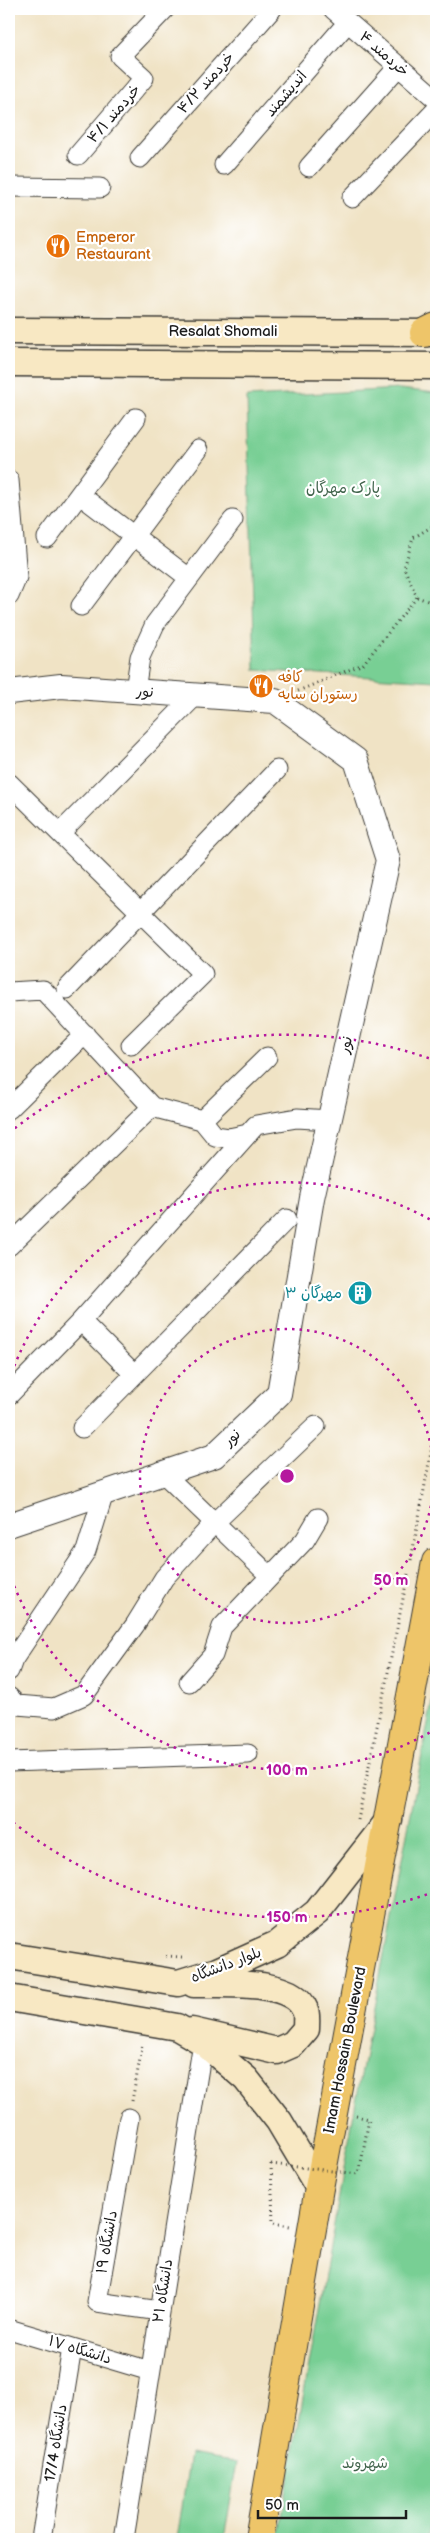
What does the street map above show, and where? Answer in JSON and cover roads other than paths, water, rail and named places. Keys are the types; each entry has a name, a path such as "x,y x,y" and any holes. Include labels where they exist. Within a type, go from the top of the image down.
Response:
{"main road":[{"name":"Resalat Shomali","path":"9,331 432,331"},
{"path":"9,363 436,366"},
{"name":"Imam Hossain Boulevard","path":"259,2539 319,2188 390,1820 423,1562"},
{"name":"بلوار دانشگاه","path":"9,1956 178,1983 217,1971 277,1944 316,1912 390,1820"},
{"path":"9,1998 147,2020 277,2051 292,2044 306,2029 306,2010 292,1993 271,1987 178,1983"},
{"path":"176,2027 203,2042 246,2079 280,2121 319,2188"}],"street":[{"name":"خردمند ۴/۱","path":"78,155 144,78 120,56 165,9"},
{"name":"خردمند ۴/۲","path":"140,158 272,9"},
{"name":"خردمند ۴","path":"333,9 436,99"},
{"name":"اندیشمند","path":"224,165 348,22"},
{"path":"309,167 398,67"},
{"path":"352,198 436,110"},
{"path":"9,187 100,188"},
{"path":"47,538 136,418"},
{"path":"81,606 198,450"},
{"path":"9,480 17,577 9,596"},
{"path":"80,495 189,578"},
{"path":"135,691 140,657 155,624 233,520"},
{"name":"نور","path":"9,692 61,686 275,700 356,760 388,860 312,1198 279,1394 214,1456 9,1525"},
{"path":"60,833 196,695"},
{"path":"67,989 277,770"},
{"path":"9,783 203,974 131,1045"},
{"path":"9,992 43,990 152,1107 202,1120 215,1136 229,1138 248,1134"},
{"path":"9,1109 85,1034"},
{"path":"202,1120 267,1057"},
{"path":"9,1246 152,1107"},
{"path":"9,1395 81,1321 256,1125 297,1118 330,1120"},
{"path":"82,1428 287,1219"},
{"path":"81,1321 134,1374"},
{"path":"9,1697 17,1704 54,1708 84,1696 135,1625 164,1578 214,1523 316,1426"},
{"path":"163,1473 270,1576"},
{"path":"9,1671 13,1660 52,1598 86,1551 104,1493"},
{"path":"188,1682 213,1656 222,1627 305,1540 318,1518"},
{"path":"9,1762 248,1754"},
{"name":"دانشگاه ۲۱","path":"124,2539 203,2042"},
{"name":"دانشگاه ۱۹","path":"129,2118 97,2302 160,2311"},
{"name":"دانشگاه ۱۷","path":"9,2329 150,2371"},
{"name":"دانشگاه 17/4","path":"41,2539 72,2348"}],"place":[{"name":"Emperor Restaurant","path":"58,246"},
{"name":"کافه رستوران سایه","path":"261,686"},
{"name":"مهرگان ۳","path":"360,1293"}],"park label":[{"name":"پارک مهرگان","path":"343,488"},
{"name":"شهروند","path":"365,2463"}]}
